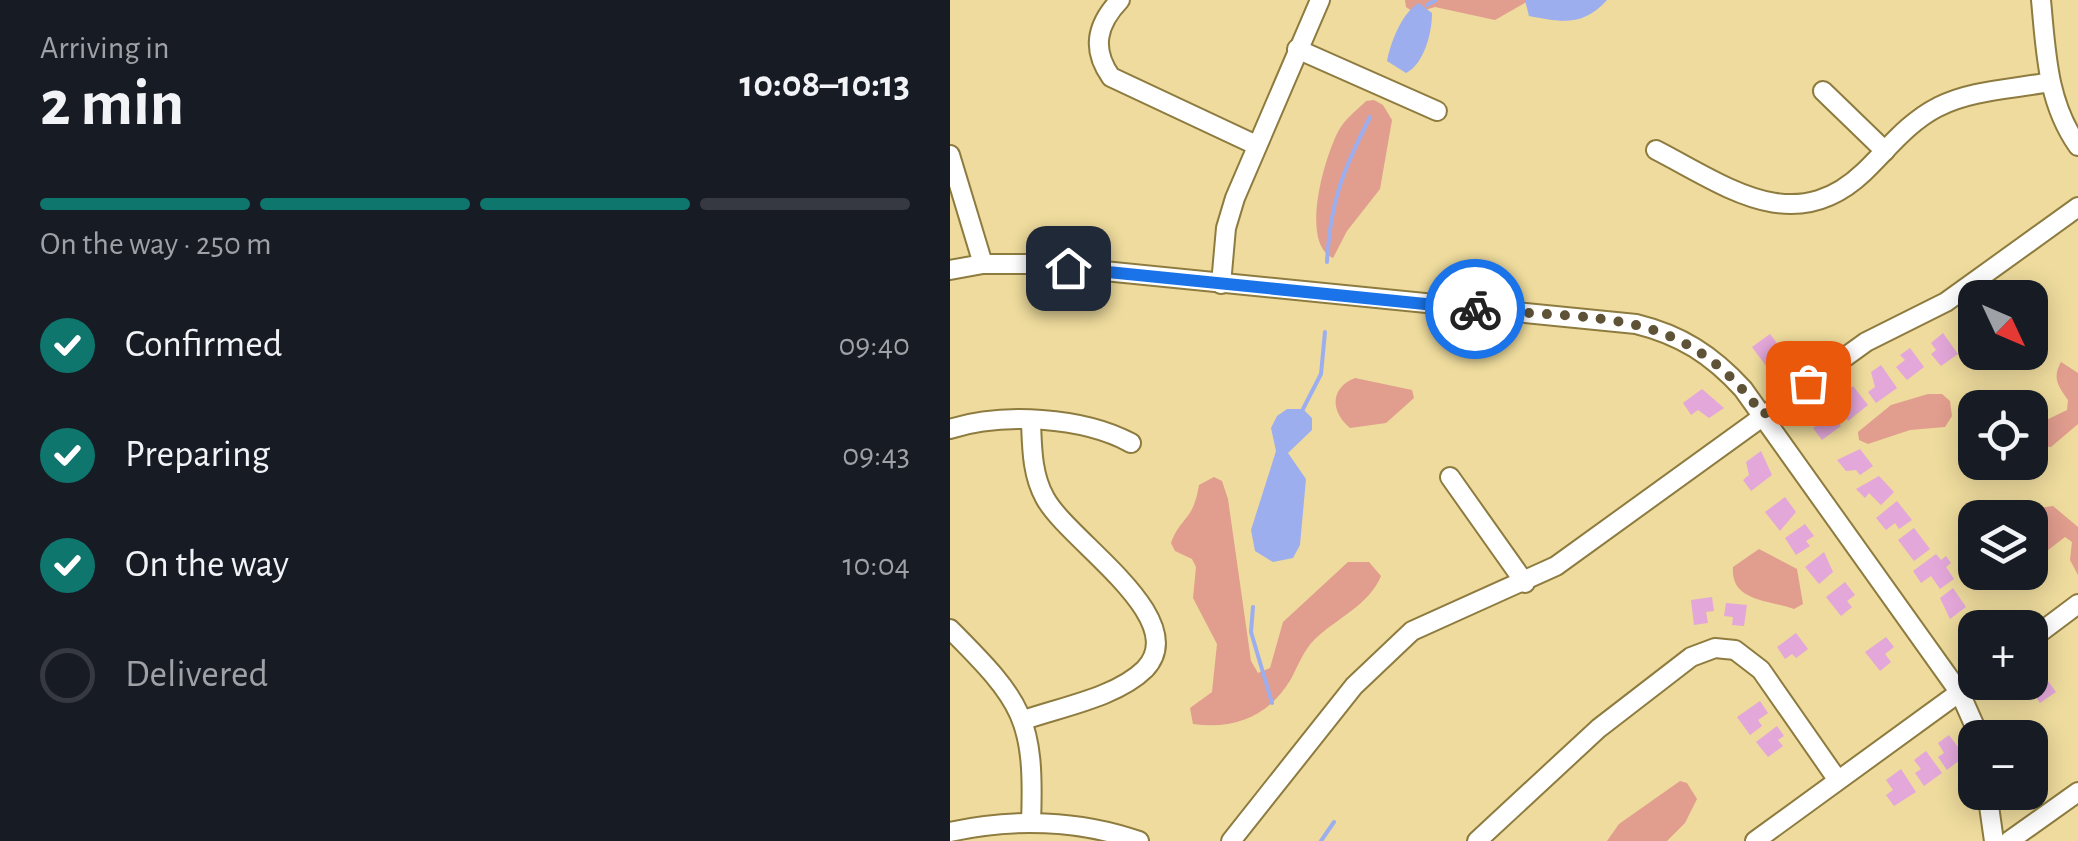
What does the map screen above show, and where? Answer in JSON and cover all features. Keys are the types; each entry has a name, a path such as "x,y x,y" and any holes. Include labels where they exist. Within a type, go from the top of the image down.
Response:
{"street":[{"path":"1120,0 1098,34 1100,58 1111,78 1256,145"},
{"path":"1221,284 1226,228 1256,145 1320,0"},
{"path":"2041,0 2057,111 2078,146"},
{"path":"1297,49 1438,110"},
{"path":"1656,150 1753,198 1796,206 1845,189 1920,117 1950,101 2050,82"},
{"path":"1823,91 1885,151"},
{"path":"950,154 984,264"},
{"path":"1231,841 1384,652 1447,612 1525,583 1556,566 1866,342 1968,287 2078,207"},
{"path":"950,270 984,264 1034,264 1636,324 1681,338 1729,374 1763,415 1958,674"},
{"path":"950,429 987,422 1031,422 1104,430 1132,443"},
{"path":"1024,720 1135,677 1152,659 1158,637 1141,602 1066,530 1044,497 1034,464 1031,422"},
{"path":"1450,477 1525,583"},
{"path":"2048,626 2078,604"},
{"path":"950,629 998,678 1024,720 1034,760 1031,823"},
{"path":"1477,841 1562,761 1690,657 1706,649 1728,648 1761,670 1837,780"},
{"path":"1754,841 1958,694"},
{"path":"2009,841 2078,792"},
{"path":"1990,810 1994,841"},
{"path":"950,832 1031,823 1090,828 1140,841"}],"shaded area":[{"path":"1405,0 1530,0 1495,20 1435,7 1415,13 1406,7"},
{"path":"1366,101 1383,105 1392,120 1380,189 1347,231 1333,258 1323,249 1318,235 1316,218 1322,178 1342,126"},
{"path":"2061,362 2078,373 2078,424 2048,447 2048,419 2067,410 2068,400 2059,386"},
{"path":"1355,378 1412,390 1414,398 1386,423 1350,428 1339,414 1336,400 1341,388"},
{"path":"1942,394 1950,401 1952,416 1945,427 1910,430 1868,444 1859,440 1858,432 1891,405"},
{"path":"1214,477 1222,481 1228,499 1251,661 1258,673 1270,668 1283,622 1348,562 1369,562 1381,576 1361,603 1311,644 1272,702 1249,718 1223,725 1193,724 1190,708 1212,692 1217,644 1193,598 1196,567 1192,559 1175,551 1171,543 1194,506 1199,485"},
{"path":"2053,506 2078,527 2078,575 2070,560 2072,542 2065,537 2048,550 2048,507"},
{"path":"1759,549 1797,569 1803,604 1794,609 1753,598 1738,587 1733,567"},
{"path":"1680,781 1687,783 1697,799 1685,823 1667,841 1607,841 1619,824"}],"water":[{"path":"1525,0 1607,0 1589,15 1561,21 1529,16"},
{"path":"1419,3 1432,13 1430,30 1422,55 1406,73 1387,61 1398,28"},
{"path":"1287,409 1303,409 1312,418 1312,430 1288,453 1306,479 1300,545 1293,558 1273,562 1255,551 1251,530 1276,451 1271,428 1277,416"}],"building":[{"path":"1943,333 1958,354 1941,366 1931,354 1936,350 1931,343"},
{"path":"1770,334 1786,355 1778,361 1782,366 1772,374 1752,347"},
{"path":"1910,348 1924,367 1907,380 1896,367 1905,360 1900,355"},
{"path":"1881,365 1897,388 1876,403 1868,392 1875,387 1871,372"},
{"path":"1853,386 1868,405 1848,421 1833,401"},
{"path":"1702,389 1724,408 1709,418 1698,410 1691,415 1683,403"},
{"path":"1825,405 1841,426 1822,440 1813,428 1820,423 1813,414"},
{"path":"1860,449 1873,466 1860,475 1856,470 1846,471 1837,460"},
{"path":"1761,451 1772,475 1751,491 1743,480 1749,475 1746,462"},
{"path":"1879,476 1894,492 1881,505 1869,493 1865,498 1856,489"},
{"path":"1785,497 1796,512 1780,531 1765,512"},
{"path":"1897,501 1912,520 1899,529 1895,523 1886,530 1876,518"},
{"path":"1805,524 1814,536 1806,541 1810,546 1796,555 1785,538"},
{"path":"1914,528 1930,549 1914,561 1898,540"},
{"path":"1824,552 1833,572 1819,584 1805,567"},
{"path":"1936,554 1941,560 1946,556 1951,563 1946,567 1954,579 1940,589 1931,576 1921,583 1913,571"},
{"path":"1845,582 1855,595 1847,601 1852,607 1841,616 1826,597"},
{"path":"1953,588 1966,607 1950,619 1940,598"},
{"path":"1712,597 1714,611 1706,612 1708,623 1694,625 1691,600"},
{"path":"1726,603 1747,605 1744,626 1732,625 1733,617 1724,616"},
{"path":"1796,633 1808,649 1796,658 1792,654 1785,659 1777,647"},
{"path":"1886,637 1894,647 1885,654 1891,662 1880,671 1865,652"},
{"path":"2048,681 2056,692 2048,698"},
{"path":"1760,701 1768,713 1758,720 1762,726 1750,735 1737,717"},
{"path":"1777,726 1784,736 1778,740 1783,746 1768,757 1756,742"},
{"path":"1949,735 1958,747 1958,761 1947,770 1938,757 1944,753 1938,743"},
{"path":"1926,751 1942,773 1924,786 1915,773 1921,769 1914,760"},
{"path":"1901,769 1916,792 1894,806 1886,795 1893,790 1886,780"}],"waterway":[{"path":"1427,5 1436,0"},
{"path":"1327,262 1339,187 1370,117"},
{"path":"1303,409 1321,374 1325,332"},
{"path":"1253,607 1251,632 1272,703"},
{"path":"1321,841 1334,822"}],"way so far":[{"path":"1475,309 1636,324 1661,330 1681,338 1714,361 1744,389 1763,415 1808,383"}],"route":[{"path":"1068,268 1475,309"}]}
